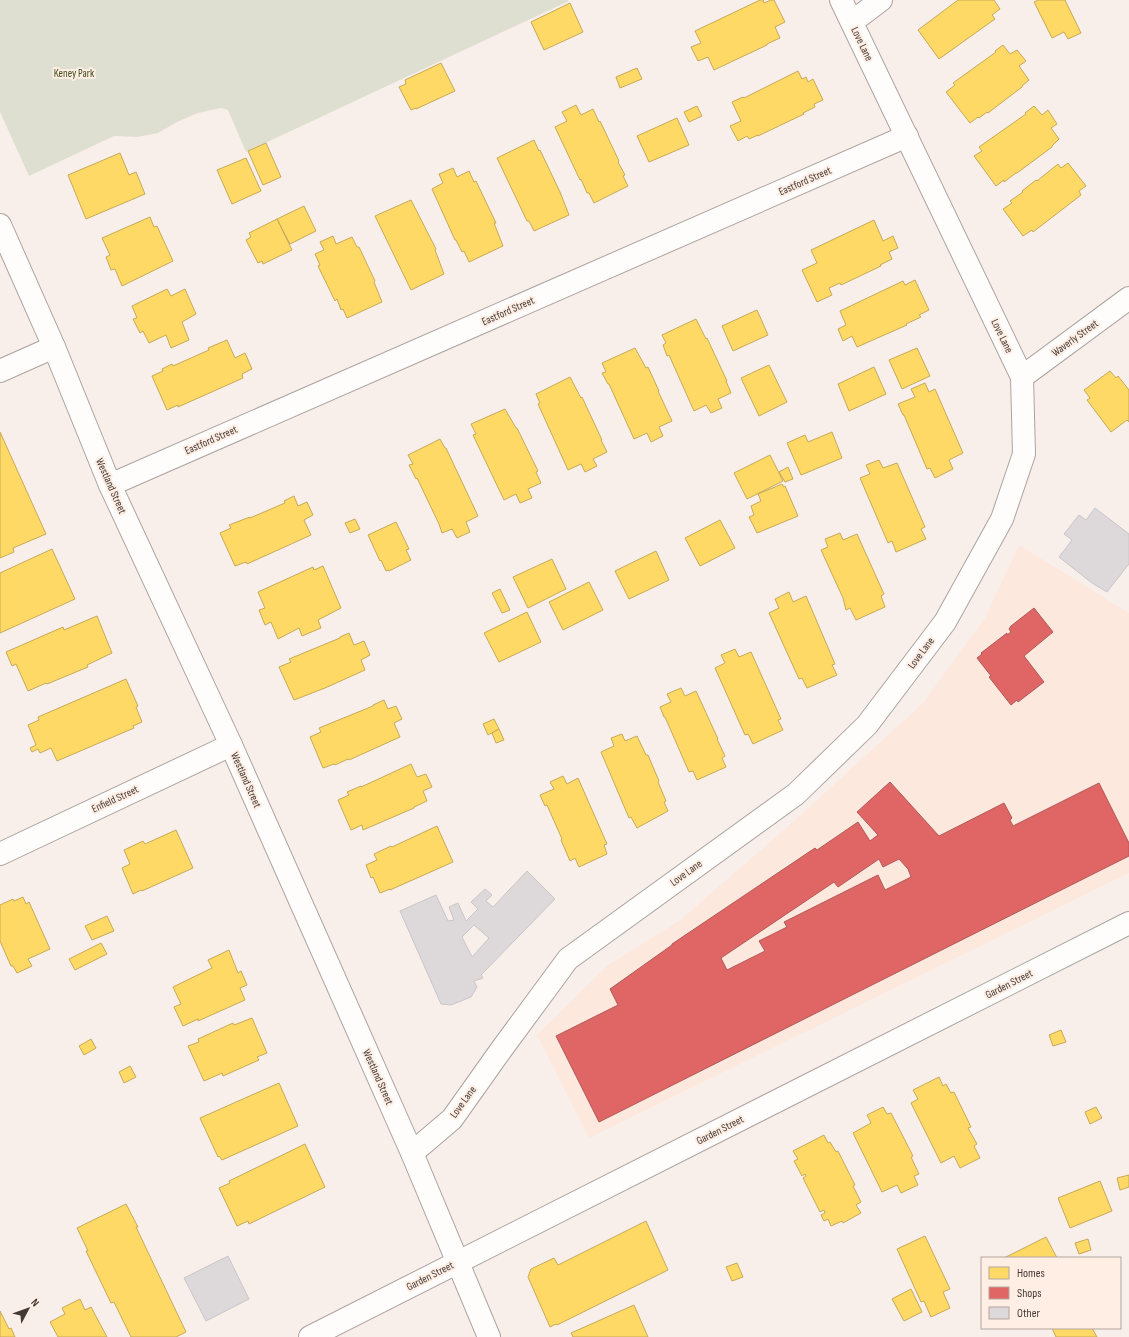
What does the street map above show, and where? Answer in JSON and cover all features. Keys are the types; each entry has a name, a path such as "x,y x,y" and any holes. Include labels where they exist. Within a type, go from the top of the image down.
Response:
{"street":[{"name":"Love Lane","path":"412,1153 452,1119 568,959 796,794 867,725 944,622 1002,519 1024,454 1022,378 842,0"},
{"path":"852,22 881,0"},
{"name":"Eastford Street","path":"110,485 907,136"},
{"name":"Westland Street","path":"0,225 54,347 110,485 231,745 412,1153 457,1263 490,1337"},
{"name":"Waverly Street","path":"1022,378 1129,298"},
{"path":"0,371 54,347"},
{"name":"Enfield Street","path":"0,854 231,745"},
{"name":"Garden Street","path":"310,1337 1129,923"}],"shaded area":[{"path":"1019,545 1129,613 1129,873 589,1138 537,1035 608,965 679,921 793,822 923,703 985,618"}],"green space":[{"name":"Keney Park","path":"0,0 569,1 246,152 228,110 221,108 198,113 177,122 158,133 137,137 114,136 29,176 0,112"}],"building: Homes":[{"path":"760,0 763,0 764,3 774,0 785,22 775,27 780,38 714,70 708,57 698,61 691,47 701,43 695,31"},
{"path":"958,0 994,0 1000,9 992,15 995,19 939,59 918,30"},
{"path":"1038,0 1065,0 1081,33 1068,39 1064,32 1052,38 1034,2"},
{"path":"570,3 583,32 544,50 531,22"},
{"path":"1003,45 1010,54 1017,50 1026,61 1019,66 1029,80 988,113 987,112 979,118 978,117 970,123 946,92 955,85 953,83 996,52 995,51"},
{"path":"441,63 455,91 411,110 399,87 406,84 405,80"},
{"path":"637,68 642,79 620,88 616,77"},
{"path":"798,71 802,79 806,77 808,82 813,79 823,100 814,104 815,107 803,113 804,114 758,136 749,139 747,136 738,141 730,126 741,121 732,102 743,97 744,98"},
{"path":"576,105 581,115 593,109 619,161 618,162 625,175 623,176 628,186 594,203 589,193 587,193 581,179 580,180 555,127 567,121 562,112"},
{"path":"697,106 702,116 689,122 684,112"},
{"path":"1034,106 1042,115 1048,110 1057,124 1051,128 1059,139 1052,147 1017,173 996,186 974,156 982,151 979,147 1026,114 1025,113"},
{"path":"677,118 689,145 649,162 637,136"},
{"path":"534,140 560,192 569,215 534,231 529,221 527,221 497,158"},
{"path":"266,143 281,177 263,185 248,151"},
{"path":"120,153 129,175 136,172 145,194 86,219 68,175"},
{"path":"246,158 261,191 232,204 217,170"},
{"path":"1068,163 1086,186 1079,191 1081,195 1033,232 1032,230 1023,236 1003,209 1012,203 1010,201 1023,192 1022,191 1058,164 1061,168"},
{"path":"453,168 457,177 469,171 474,182 476,181 496,223 494,223 503,246 469,262 464,251 462,252 455,240 432,189 443,183 439,174"},
{"path":"411,200 436,249 435,250 444,274 411,290 375,216"},
{"path":"304,206 316,231 290,244 277,219"},
{"path":"150,217 154,227 157,226 173,261 122,286 115,269 111,270 106,257 110,255 102,238"},
{"path":"277,219 292,250 263,264 262,261 258,263 246,240 251,237 249,233"},
{"path":"874,220 883,241 893,236 898,248 889,252 892,259 880,265 881,266 841,285 840,283 829,288 832,295 817,302 802,270 817,263 811,250"},
{"path":"333,236 336,244 352,237 357,247 359,247 375,281 374,282 382,302 347,318 343,309 341,310 337,299 335,301 318,266 320,265 315,254 324,250 320,242"},
{"path":"915,280 929,310 919,315 921,317 906,324 907,325 857,347 852,336 843,341 838,329 846,325 840,311 903,281 905,285"},
{"path":"167,289 171,296 185,289 196,314 182,322 189,340 171,348 166,335 149,343 143,331 140,333 133,319 137,318 132,306"},
{"path":"757,310 768,335 733,351 722,326"},
{"path":"696,319 706,339 707,338 731,393 718,399 722,408 711,413 706,405 694,411 663,345 666,343 662,335"},
{"path":"227,340 235,358 245,353 252,369 242,374 243,378 178,407 178,405 167,410 152,376 163,371 162,369 172,364 173,366 209,350 208,348"},
{"path":"635,348 646,368 648,367 672,421 659,427 663,436 651,442 647,433 634,439 609,384 602,373 606,372 602,363"},
{"path":"917,348 930,376 902,389 889,360"},
{"path":"769,365 787,402 759,416 741,378"},
{"path":"874,367 886,394 849,411 838,384"},
{"path":"1110,371 1116,378 1118,376 1129,390 1129,422 1127,420 1111,432 1087,400 1090,398 1084,390"},
{"path":"570,377 581,398 582,397 607,452 593,459 597,466 585,472 581,464 568,470 538,404 540,403 536,394"},
{"path":"925,383 929,392 935,389 963,453 949,460 953,469 935,478 930,468 927,469 898,404 915,397 911,389"},
{"path":"505,409 517,428 538,471 536,472 541,483 528,489 532,498 520,503 516,494 504,500 473,435 476,434 471,424"},
{"path":"0,432 46,534 13,548 14,552 0,558"},
{"path":"832,432 842,458 801,475 787,443 805,435 808,442"},
{"path":"440,439 446,448 478,516 466,522 470,532 457,538 452,529 442,533 417,478 416,479 409,465 413,464 408,455"},
{"path":"770,455 783,481 747,499 734,473"},
{"path":"879,460 883,468 897,463 925,527 921,529 926,539 896,552 892,541 888,543 860,478 870,474 866,465"},
{"path":"788,467 793,479 785,482 779,472"},
{"path":"782,484 784,487 785,486 798,516 757,533 749,517 754,515 751,506 761,501 758,494"},
{"path":"294,496 298,506 307,502 313,515 304,520 311,535 247,564 246,562 235,566 220,533 231,528 229,525 285,503 284,501"},
{"path":"355,519 360,529 350,533 345,523"},
{"path":"720,520 735,548 700,566 685,538"},
{"path":"396,522 409,549 406,550 411,560 389,571 386,571 368,535"},
{"path":"840,533 843,540 857,534 884,594 881,596 885,607 856,620 850,608 846,610 843,598 821,550 828,547 825,539"},
{"path":"52,549 75,599 0,633 0,573"},
{"path":"656,551 669,580 629,599 615,571"},
{"path":"552,559 566,589 528,608 513,577"},
{"path":"323,566 341,608 318,620 321,628 302,636 299,628 278,639 271,622 265,625 259,610 265,608 258,592 313,567 314,570"},
{"path":"589,582 603,610 563,630 549,602"},
{"path":"500,589 510,610 502,613 492,593"},
{"path":"789,592 793,602 806,596 835,664 832,665 837,675 807,688 802,678 799,679 769,613 779,608 775,599"},
{"path":"527,612 541,642 499,662 484,633"},
{"path":"97,616 112,653 87,665 88,667 28,691 16,664 12,666 6,652 63,627 64,630"},
{"path":"349,633 354,645 364,641 370,655 361,660 365,670 294,700 279,667 291,662 289,659"},
{"path":"735,649 739,657 751,652 781,719 778,720 783,730 753,744 748,734 745,735 715,668 725,663 721,655"},
{"path":"126,679 138,706 136,707 142,722 133,726 134,728 57,761 51,748 40,753 38,749 32,752 30,748 36,745 28,725 39,720 38,717"},
{"path":"681,688 685,696 696,691 725,756 722,758 726,767 697,780 693,771 689,772 660,707 671,702 667,694"},
{"path":"384,700 388,709 396,706 402,719 394,723 400,737 349,760 348,759 335,765 334,764 323,768 310,737 321,732 319,728"},
{"path":"494,719 499,729 488,735 483,724"},
{"path":"499,729 504,740 496,743 492,733"},
{"path":"622,734 625,741 637,736 646,755 648,755 659,781 658,782 666,801 664,802 668,811 637,828 631,817 629,818 601,752 614,746 611,738"},
{"path":"411,764 417,777 426,774 432,787 423,791 427,801 363,830 362,825 351,830 338,800 349,795 347,792"},
{"path":"563,776 567,784 578,778 607,844 604,845 607,854 579,867 575,858 570,861 547,805 545,806 540,795 554,789 550,782"},
{"path":"437,826 453,862 380,893 373,877 371,878 366,865 377,860 374,854"},
{"path":"176,830 193,868 133,894 122,868 130,864 124,850 143,841 145,844"},
{"path":"23,897 26,904 29,902 50,949 28,959 32,966 17,973 13,966 11,966 0,941 0,905 13,899 14,901"},
{"path":"107,916 114,931 92,940 85,926"},
{"path":"101,943 107,954 75,970 69,959"},
{"path":"229,950 238,973 241,971 247,985 240,988 245,1000 183,1026 174,1007 181,1004 173,987 212,968 208,960"},
{"path":"252,1018 267,1053 257,1057 259,1060 223,1076 222,1073 204,1081 188,1046 199,1042 198,1039 233,1023 234,1025"},
{"path":"1061,1030 1066,1042 1053,1046 1049,1035"},
{"path":"91,1039 96,1048 84,1055 79,1046"},
{"path":"130,1066 136,1077 124,1083 119,1072"},
{"path":"939,1077 943,1086 946,1084 951,1093 954,1092 971,1127 968,1128 977,1144 974,1146 980,1158 960,1168 954,1156 941,1163 911,1103 918,1099 913,1090"},
{"path":"279,1083 298,1126 222,1160 219,1156 218,1157 200,1118"},
{"path":"883,1107 887,1114 891,1113 913,1156 911,1157 919,1174 914,1176 918,1185 901,1193 897,1185 882,1192 853,1133 871,1123 867,1115"},
{"path":"1096,1107 1102,1118 1090,1124 1085,1112"},
{"path":"824,1135 828,1143 830,1142 836,1152 838,1151 855,1185 853,1186 861,1202 856,1205 861,1213 843,1223 842,1221 831,1226 828,1219 824,1221 821,1215 825,1213 824,1210 820,1212 803,1178 806,1176 805,1174 802,1176 794,1161 798,1159 793,1151"},
{"path":"305,1144 325,1187 249,1224 248,1221 237,1226 219,1188 230,1183 229,1181"},
{"path":"1129,1175 1129,1187 1120,1190 1117,1178"},
{"path":"1100,1181 1112,1211 1070,1228 1058,1198"},
{"path":"126,1204 186,1332 176,1337 131,1337 114,1302 111,1303 86,1251 88,1251 77,1228"},
{"path":"646,1221 668,1270 557,1325 556,1324 550,1327 528,1277 531,1269 554,1258 558,1265"},
{"path":"925,1236 950,1289 943,1292 950,1308 931,1317 924,1301 921,1302 897,1249"},
{"path":"1046,1237 1056,1257 1006,1257"},
{"path":"1088,1239 1091,1250 1079,1254 1075,1243"},
{"path":"737,1263 743,1277 732,1281 726,1267"},
{"path":"911,1289 922,1312 904,1321 892,1299"},
{"path":"80,1299 85,1310 91,1307 107,1337 58,1337 50,1322 65,1314 62,1308"},
{"path":"634,1305 648,1337 573,1337 571,1333"},
{"path":"0,1311 9,1329 11,1328 15,1337 0,1337"},
{"path":"1052,1329 1093,1329 1097,1337 1056,1337"}],"building: Shops":[{"path":"1034,608 1053,632 1024,656 1044,682 1018,702 1017,700 1011,705 989,677 991,676 977,658 982,654 981,653 1007,633 1007,635 1011,632 1009,629 1011,626"},
{"path":"890,782 939,836 1004,803 1012,818 1010,820 1013,826 1099,783 1129,843 1129,856 599,1122 556,1036 618,1005 610,989 672,944 815,848 817,850 858,822 870,841 878,835 857,812","holes":["879,859 883,867 899,859 908,869 911,877 885,890 878,875 784,922 787,927 759,941 765,951 727,970 721,958 834,882 838,887"]}],"building: Other":[{"path":"1095,508 1129,534 1129,564 1107,592 1092,583 1059,557 1072,540 1064,534 1079,515 1086,520"},
{"path":"527,871 555,899 481,975 483,978 474,981 477,987 471,997 451,1005 441,1004 400,911 436,895 448,921 454,920 449,907 458,903 466,921 478,909 471,902 485,889 492,895 486,901 493,907","holes":["474,925 489,938 472,957 462,937"]},
{"path":"228,1256 249,1299 206,1321 184,1278"}]}
